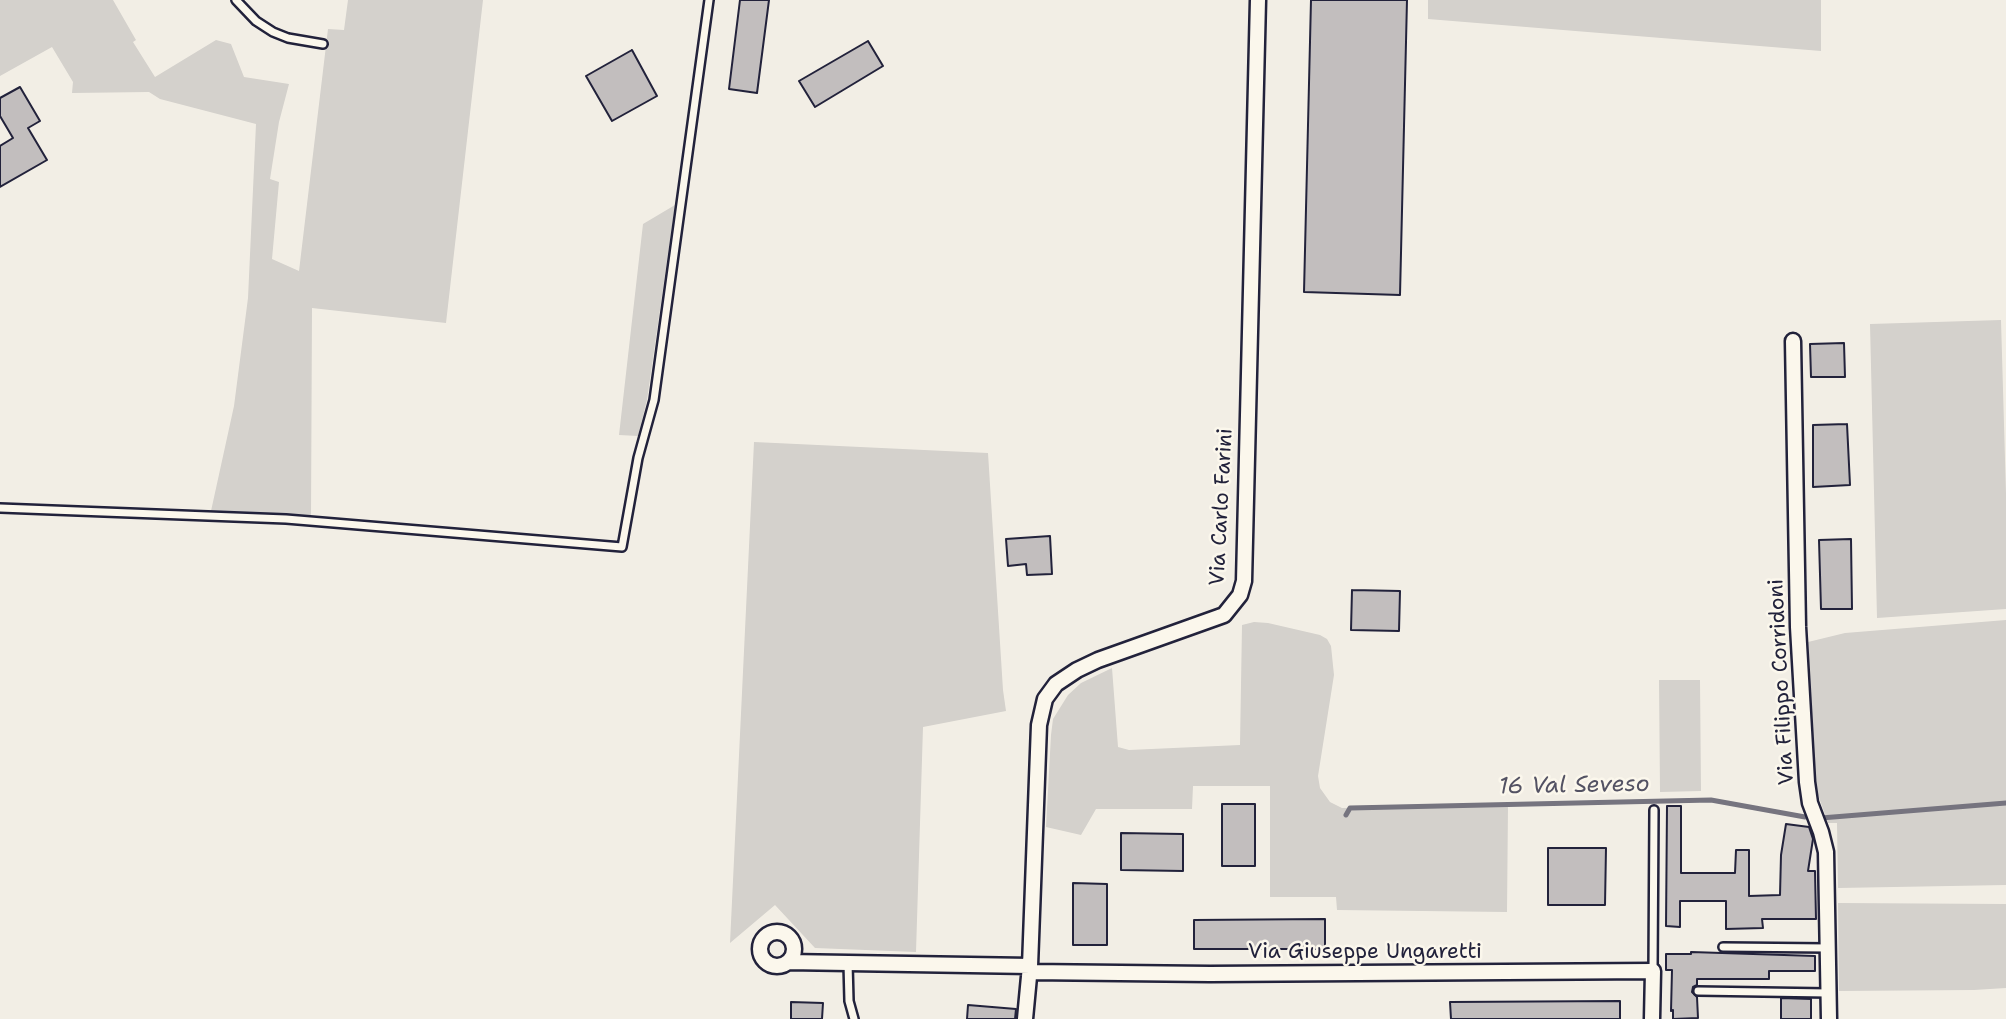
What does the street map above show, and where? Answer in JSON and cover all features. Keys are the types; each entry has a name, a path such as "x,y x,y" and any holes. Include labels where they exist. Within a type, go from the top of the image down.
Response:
{"street":[{"name":"Via Carlo Farini","path":"1025,1019 1030,969 1036,779 1045,699 1056,684 1077,670 1224,615 1240,595 1244,581 1258,0"},
{"name":"Via Filippo Corridoni","path":"1793,341 1800,667 1810,803 1826,852 1829,1019"},
{"path":"775,932 787,934 793,944 793,954 788,962 777,966 762,958 760,947 765,936 775,932"},
{"name":"Via Giuseppe Ungaretti","path":"793,944 827,962"},
{"name":"Via Giuseppe Ungaretti","path":"788,962 1210,974 1653,971"},
{"path":"1651,1019 1653,971"}],"lane":[{"path":"236,0 257,22 273,32 288,38 323,44"},
{"path":"0,508 286,519 622,547 638,458 654,400 709,0"},
{"path":"1653,971 1654,810"},
{"path":"1723,947 1828,948"},
{"path":"848,963 849,1000 854,1019"},
{"path":"1698,992 1828,993"}],"shaded area":[{"path":"0,0 113,0 136,40 133,42 155,77 216,40 231,44 244,77 289,84 279,122 270,179 279,182 272,259 299,271 328,29 344,30 348,0 483,0 446,323 312,308 311,518 211,511 234,406 248,298 256,124 160,99 149,92 72,93 73,82 52,47 0,76"},
{"path":"1428,0 1821,0 1821,51 1428,19"},
{"path":"675,205 647,400 638,436 619,435 643,224"},
{"path":"2001,320 2006,609 1877,618 1870,324"},
{"path":"754,442 988,453 1006,711 923,727 916,952 815,948 775,905 730,943"},
{"path":"2006,620 2006,885 1838,888 1837,823 1828,823 1816,789 1808,642 1845,633"},
{"path":"1254,622 1320,635 1327,639 1331,646 1334,675 1318,776 1320,788 1330,802 1342,808 1508,806 1507,912 1337,910 1336,897 1270,897 1270,786 1193,786 1192,809 1096,809 1081,835 1046,827 1053,719 1068,695 1081,683 1112,668 1118,747 1129,750 1240,745 1242,625"},
{"path":"1659,680 1700,680 1701,791 1660,792"},
{"path":"1838,903 2006,904 2006,988 1839,991"}],"building":[{"path":"740,0 769,0 757,93 729,89"},
{"path":"1311,0 1407,0 1400,295 1304,292"},
{"path":"868,41 883,66 815,107 799,81"},
{"path":"632,50 657,96 612,121 586,76"},
{"path":"20,87 40,121 28,128 47,160 0,187 0,146 13,138 0,116 0,98"},
{"path":"1844,343 1845,377 1811,377 1810,344"},
{"path":"1847,424 1850,485 1813,487 1813,425"},
{"path":"1050,536 1052,574 1027,575 1026,564 1008,566 1006,539"},
{"path":"1851,539 1852,609 1821,609 1819,540"},
{"path":"1352,590 1400,591 1399,631 1351,630"},
{"path":"1222,804 1255,804 1255,866 1222,866"},
{"path":"1667,806 1681,806 1681,873 1735,873 1736,850 1749,850 1749,896 1780,895 1781,855 1786,824 1809,827 1813,839 1808,871 1815,871 1816,919 1762,919 1763,928 1726,929 1726,901 1680,901 1680,927 1666,926"},
{"path":"1121,833 1183,834 1183,871 1121,870"},
{"path":"1548,848 1606,848 1605,905 1548,905"},
{"path":"1073,883 1107,884 1107,945 1073,945"},
{"path":"1325,919 1325,949 1194,949 1194,920"},
{"path":"1691,952 1815,956 1815,971 1769,971 1769,979 1697,979 1697,985 1692,992 1697,997 1698,1018 1673,1019 1672,970 1666,970 1666,954"},
{"path":"1781,998 1811,999 1811,1019 1781,1019"},
{"path":"1620,1001 1620,1019 1451,1019 1450,1002"},
{"path":"791,1002 823,1003 822,1019 791,1019"},
{"path":"968,1005 1016,1009 1015,1019 967,1019"}],"waterway":[{"name":"16 Val Seveso","path":"1346,815 1350,808 1711,800 1805,817"},
{"name":"16 Val Seveso","path":"1821,818 2006,803"}]}
